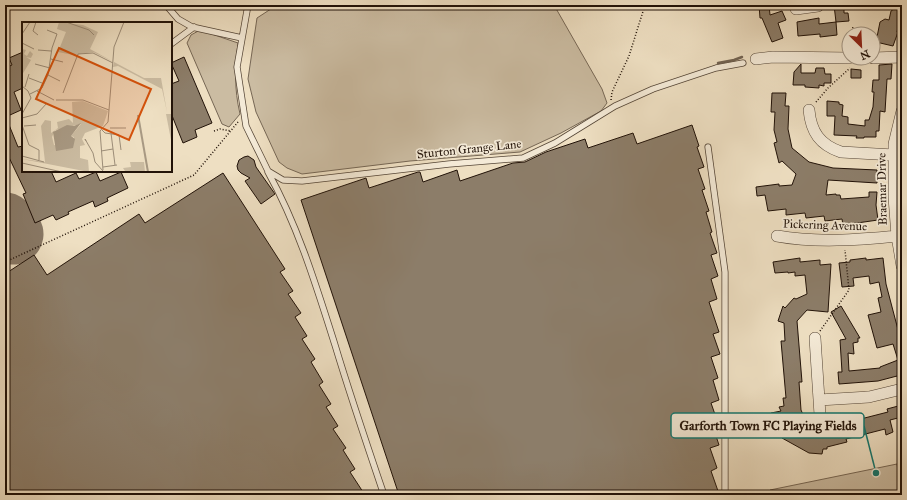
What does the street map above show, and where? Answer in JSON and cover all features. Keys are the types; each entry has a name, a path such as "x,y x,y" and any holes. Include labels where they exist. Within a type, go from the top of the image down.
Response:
{"street":[{"path":"796,9 812,6"},
{"path":"756,59 773,56 841,62"},
{"path":"881,58 902,57"},
{"path":"810,110 810,122 816,135 827,146 834,150 840,152 894,155"},
{"name":"Braemar Drive","path":"902,111 894,144 894,197 897,236 902,266"},
{"name":"Pickering Avenue","path":"777,236 789,238 843,240 897,236"},
{"path":"815,338 820,414"},
{"path":"819,400 869,397 902,389"}],"lane":[{"path":"100,5 119,5"},
{"path":"166,5 178,19 194,27 242,38"},
{"path":"248,5 237,67 246,126 279,191 308,261 356,413 384,495"},
{"path":"172,43 194,27"},
{"name":"Sturton Grange Lane","path":"268,171 282,180 302,181 449,164 523,158 555,143 609,110 653,89 716,68 743,63"},
{"path":"708,148 725,272 725,495"}],"path":[{"path":"609,110 612,92 629,56 645,5"},
{"path":"810,110 846,66"},
{"path":"5,262 194,175 244,114"},
{"path":"214,131 220,129 231,131"},
{"path":"815,338 849,290 843,240"}],"shaded area":[{"path":"277,5 554,5 602,89 607,103 601,111 561,133 520,152 410,161 302,174 287,168 279,162 256,112 248,79 257,18"},
{"path":"200,30 238,43 236,78 240,114 229,127 222,124 187,43 191,35"},
{"path":"897,464 901,495 770,495 770,490"}],"building":[{"path":"759,5 769,5 770,15 782,11 786,20 778,23 783,38 772,42 762,18 760,18"},
{"path":"834,5 844,5 844,13 848,13 849,21 836,22"},
{"path":"897,7 902,9 902,19 900,19 898,32 893,46 881,43 881,26 879,26 880,22 885,19 889,20 891,11"},
{"path":"819,18 819,24 836,22 837,35 820,37 820,34 798,36 797,22"},
{"path":"22,52 22,88 14,92 21,110 10,115 5,103 5,68 12,65 9,58"},
{"path":"184,57 212,123 195,130 197,137 183,143 172,116 172,84 179,81 172,63"},
{"path":"801,64 801,73 815,73 816,68 824,68 825,74 831,74 831,83 824,83 824,86 819,85 819,88 805,87 805,85 793,85 794,72"},
{"path":"892,64 891,79 887,79 885,112 880,111 879,131 876,131 876,137 856,138 857,136 834,135 835,116 827,116 827,101 839,102 839,104 843,105 842,116 848,117 848,124 865,126 865,120 869,120 873,107 873,80 879,80 879,66"},
{"path":"851,69 861,70 861,78 851,78"},
{"path":"772,93 786,93 785,106 789,106 788,129 792,148 809,162 833,168 877,170 877,183 828,180 826,195 840,195 841,199 869,197 869,192 877,192 876,205 878,220 843,225 842,219 825,221 824,216 806,218 805,213 786,215 786,209 768,211 765,195 757,196 756,187 779,184 779,186 792,185 796,174 782,161 779,163 774,143 777,142 774,130 775,112 771,112"},
{"path":"5,115 18,147 22,146 22,172 51,172 56,182 76,173 79,179 96,172 100,181 121,172 128,188 107,198 108,201 95,207 93,201 68,212 69,214 56,220 53,215 35,223 23,194 26,193 5,149"},
{"path":"692,125 699,146 697,147 704,167 698,169 705,189 702,190 709,211 706,212 712,232 710,233 717,253 711,255 718,276 711,279 717,299 709,302 719,332 713,334 720,354 711,357 718,378 713,380 719,400 711,403 718,423 712,424 719,445 710,448 717,468 711,471 718,491 708,495 399,495 301,200 366,178 369,188 418,172 420,172 423,182 457,170 460,181 513,163 525,162 546,152 585,139 588,148 633,133 637,144"},
{"path":"248,156 254,160 256,167 275,194 261,204 245,181 250,178 238,170 237,166 239,160"},
{"path":"223,173 285,269 280,272 293,291 288,294 301,313 295,317 307,336 302,339 315,359 311,362 323,382 319,385 331,404 326,407 338,426 333,429 346,448 343,450 355,469 350,472 363,492 358,495 5,495 5,274 34,255 47,275 139,214 145,223"},
{"path":"800,258 800,262 820,260 820,265 831,264 828,312 807,310 797,321 802,382 799,382 801,410 808,426 811,428 828,429 888,412 887,409 902,405 902,417 890,420 893,432 886,435 885,429 846,439 847,442 823,449 822,454 809,453 782,438 791,431 785,417 773,420 771,413 781,411 779,407 784,406 783,398 786,398 781,341 785,341 784,323 778,321 783,306 785,308 794,298 796,299 807,294 805,275 795,276 795,272 775,273 773,262"},
{"path":"866,258 866,260 883,258 886,284 902,345 902,382 899,382 897,376 878,381 839,384 838,372 842,372 840,340 846,339 831,312 841,306 860,338 858,338 858,342 853,343 854,354 848,353 849,371 880,368 898,360 893,344 877,348 868,315 881,312 878,298 882,297 879,282 870,284 869,276 853,278 854,286 842,287 839,263"}],"waterway":[{"path":"718,63 742,57"}],"runway":[{"path":"5,223 13,234"}],"place":[{"name":"Garforth Town FC Playing Fields","path":"876,473"}]}
